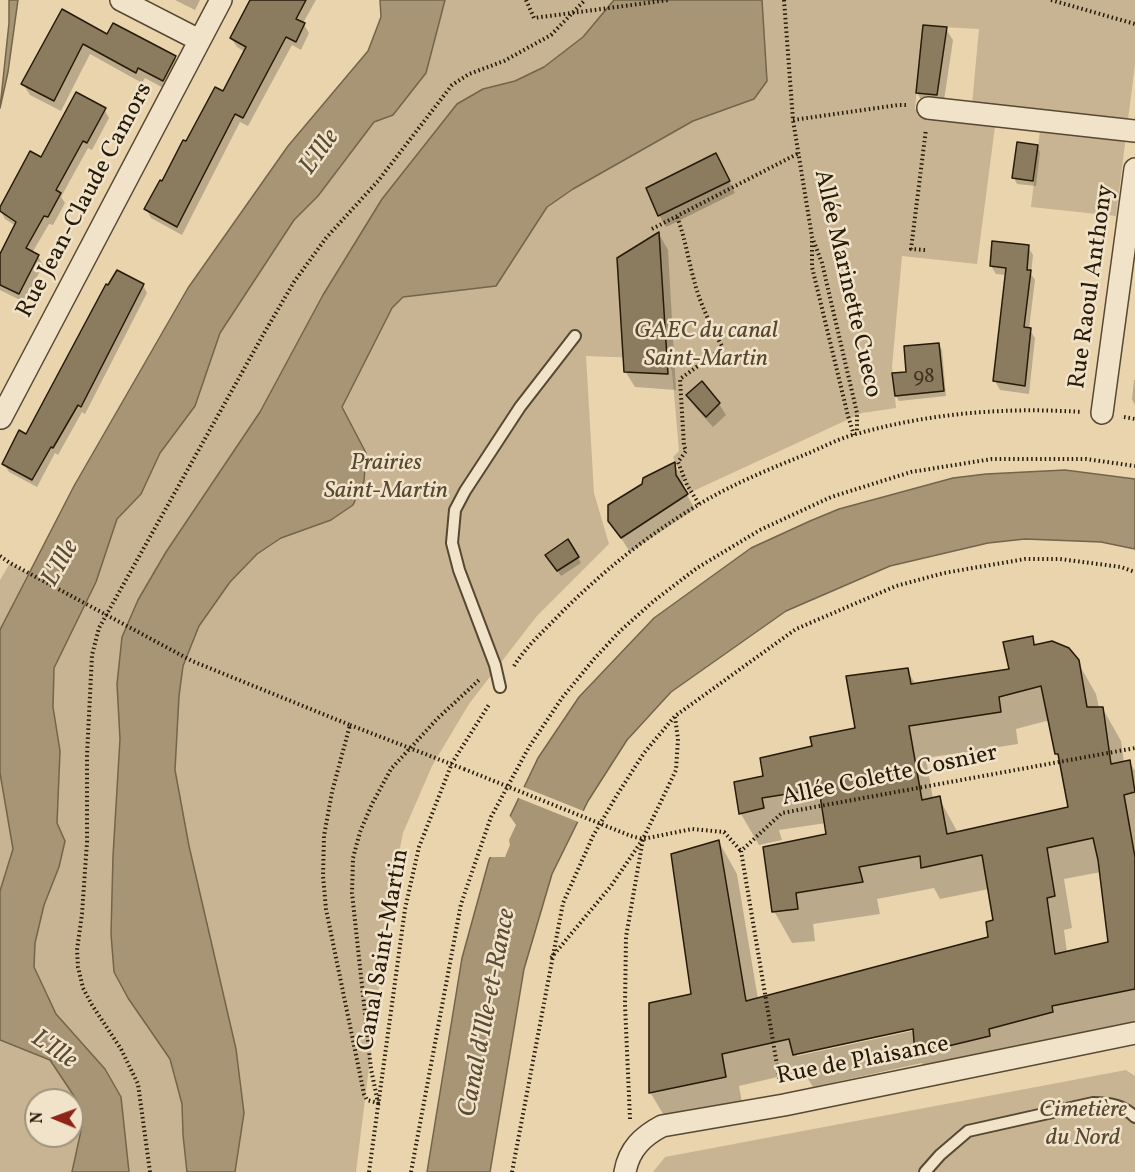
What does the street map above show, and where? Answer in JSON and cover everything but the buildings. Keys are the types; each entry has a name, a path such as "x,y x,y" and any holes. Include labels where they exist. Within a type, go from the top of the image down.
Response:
{"street":[{"path":"121,0 199,40"},
{"name":"Rue Jean-Claude Camors","path":"1,418 221,0"},
{"path":"928,108 1135,131"},
{"name":"Rue Raoul Anthony","path":"1102,413 1135,168"},
{"name":"Rue de Plaisance","path":"625,1172 626,1165 645,1135 662,1126 784,1105 1135,1033"}],"lane":[{"path":"500,687 495,665 466,590 452,543 455,510 520,407 575,336"},
{"path":"925,1172 940,1155 968,1131 1092,1103 1108,1103 1121,1107 1135,1117"}],"path":[{"path":"526,0 534,18 669,0"},
{"path":"150,1172 141,1095 131,1067 83,987 78,967 77,950 87,842 87,755 92,655 99,628 268,326 294,282 326,238 378,181 452,86 469,74 504,61 551,35 585,0"},
{"name":"Allée Marinette Cueco","path":"784,0 793,120 798,153 812,237 822,263 857,413 856,434"},
{"path":"1051,0 1135,24"},
{"path":"793,120 898,105 928,108 911,249 925,250"},
{"path":"652,229 798,153"},
{"path":"677,217 707,319 723,348 680,379 686,451 678,462 687,485 699,504"},
{"path":"812,237 812,267 845,404 856,434"},
{"name":"Canal Saint-Martin","path":"369,1172 405,909 419,847 452,763 500,687 525,649 592,582 638,546 699,504 781,464 856,434 909,422 997,411 1056,410 1102,413 1135,419"},
{"path":"411,1172 461,904 491,817 529,747 562,698 621,630 697,568 760,530 831,497 911,472 992,459 1086,459 1135,466"},
{"path":"0,556 192,661 631,836 643,839 692,829 724,832 741,851 784,1105"},
{"path":"512,1172 563,903 593,836 644,753 675,716 796,629 896,586 944,573 1025,559 1060,559 1121,567 1135,572"},
{"path":"350,725 332,792 326,825 323,876 326,909 364,1094 366,1100 378,1103 352,893 353,858 360,831 391,769 437,719 495,665"},
{"path":"551,958 611,886 643,839 676,770 678,739 675,716"},
{"name":"Allée Colette Cosnier","path":"741,851 782,813 1135,748"},
{"path":"637,1145 628,1113 626,937 643,839"}],"green space":[{"name":"Prairies Saint-Martin","path":"445,0 1135,0 1135,64 1116,216 1031,207 1042,113 972,104 979,29 923,26 915,109 996,119 977,264 902,256 892,367 896,408 862,413 689,493 673,457 679,451 672,371 667,359 586,356 594,493 609,544 536,617 469,704 432,766 403,833 390,898 356,1172 129,1172 121,1097 105,1069 56,1014 34,967 35,943 44,905 59,867 65,841 57,823 60,751 53,707 54,668 96,582 117,519 141,494 160,453 195,406 220,333 294,220 318,196 374,122 393,115"},
{"path":"10,563 28,573 0,630 0,580"},
{"path":"0,773 13,849 0,891"},
{"path":"0,1040 50,1060 69,1088 24,1088 24,1148 77,1148 72,1172 0,1172"},
{"name":"Cimetière du Nord","path":"1126,1070 1135,1076 1135,1172 653,1172 665,1157"}],"water":[{"path":"9,0 18,0 8,72 0,108 9,23"},
{"name":"L'Ille","path":"380,0 445,0 426,73 393,115 374,122 318,196 294,220 220,333 195,406 160,453 141,494 117,519 96,582 54,668 53,707 60,751 57,823 65,841 59,867 44,905 35,943 34,967 56,1014 105,1069 121,1097 129,1172 72,1172 77,1148 84,1148 84,1088 69,1088 50,1060 0,1040 0,891 13,849 0,773 0,630 74,486 188,288 288,146 368,51 381,17"},
{"path":"614,0 762,0 767,81 754,99 693,121 573,189 547,207 496,286 403,297 392,308 342,407 366,453 364,481 353,505 331,520 281,538 257,554 230,582 199,626 183,666 175,770 189,846 236,1049 244,1113 235,1172 187,1172 182,1104 170,1059 128,998 114,972 111,934 120,739 117,684 122,637 138,600 166,552 260,412 323,295 382,199 457,104 483,89 515,81 544,67 583,37"},
{"name":"Canal d'Ille-et-Rance","path":"1065,470 1135,479 1135,549 1101,542 1025,539 988,543 890,566 786,611 671,692 627,740 588,801 552,874 524,969 490,1172 427,1172 462,958 489,860 538,758 579,697 654,618 751,548 839,509 953,478"}],"pier":[{"path":"521,786 586,812 581,823 516,797"},
{"path":"509,815 516,825 505,857 489,857"}],"park label":[{"name":"GAEC du canal Saint-Martin","path":"706,347"}]}
